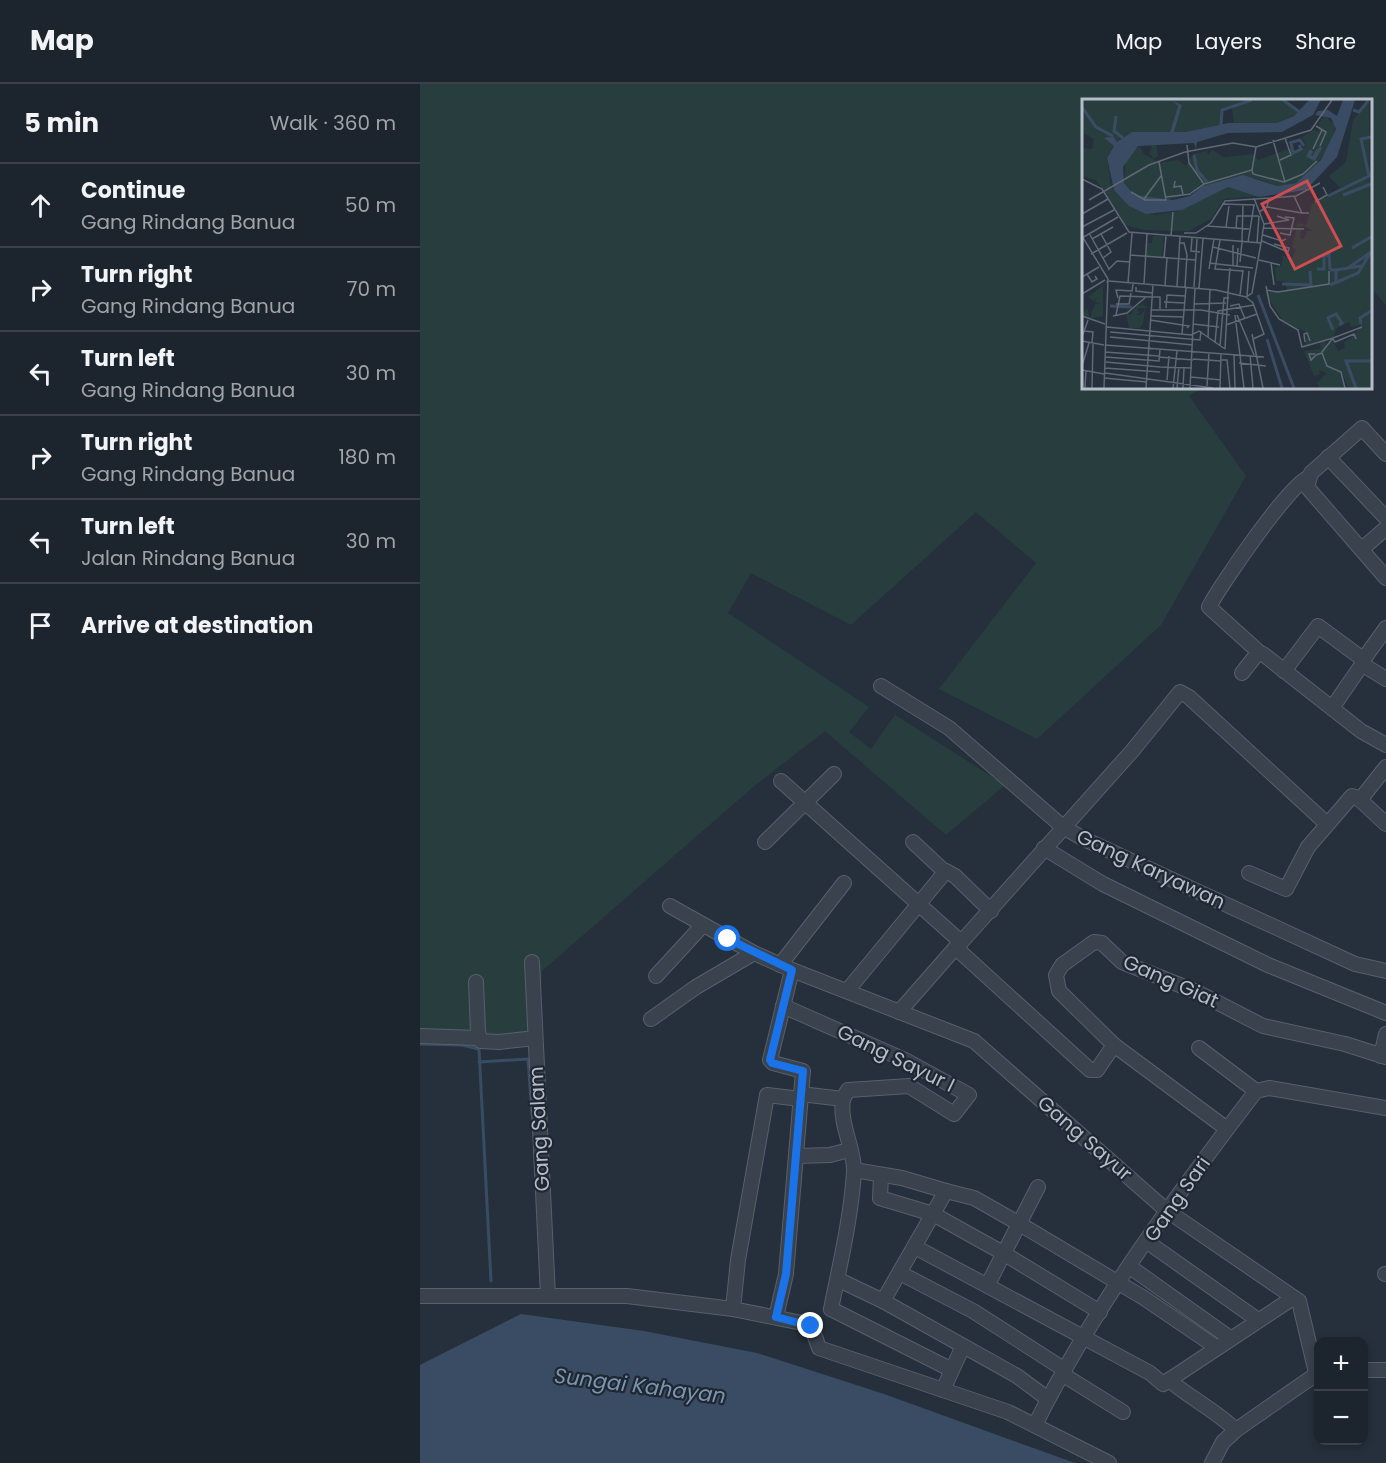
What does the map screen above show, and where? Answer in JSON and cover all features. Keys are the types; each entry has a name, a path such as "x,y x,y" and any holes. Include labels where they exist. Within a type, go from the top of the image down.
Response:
{"street":[{"path":"1386,454 1364,429 1360,429 1308,478 1302,480 1277,507 1209,607 1260,653 1332,708 1386,745"},
{"path":"1328,457 1386,518"},
{"path":"1308,478 1307,487 1386,578"},
{"path":"1362,549 1386,528"},
{"path":"1284,671 1318,626 1386,679"},
{"path":"1332,708 1386,628"},
{"path":"1242,673 1260,653"},
{"name":"Gang Karyawan","path":"881,686 949,728 1063,827 1084,839 1355,964 1386,971"},
{"path":"898,1012 991,911 1182,692 1327,824"},
{"path":"1360,800 1381,784 1386,767"},
{"path":"765,842 834,774"},
{"path":"781,781 918,903 1004,994 1090,1070 1097,1070 1114,1045"},
{"path":"1249,873 1286,890 1308,847 1352,796 1360,800 1386,825"},
{"path":"913,842 945,872 956,876 991,911"},
{"path":"1044,848 1103,884 1268,966 1386,1013"},
{"path":"847,991 945,872"},
{"path":"776,1317 786,1274 802,1070 770,1062 783,1006 786,967 844,883"},
{"name":"Gang Sayur","path":"670,906 702,926 754,953 976,1042 1167,1210 1293,1298"},
{"path":"656,976 702,926"},
{"name":"Gang Giat","path":"1227,1129 1114,1045 1059,991 1056,975 1062,965 1094,942 1102,942 1122,963 1197,992 1263,1026 1345,1044 1384,1056"},
{"path":"651,1019 696,987 754,953"},
{"name":"Gang Salam","path":"532,962 548,1296"},
{"path":"476,982 478,1038"},
{"name":"Gang Sayur I","path":"783,1006 905,1060 969,1095 954,1114 907,1085 848,1090 843,1099"},
{"path":"1384,1056 1386,1034"},
{"path":"420,1036 478,1038 499,1042 535,1038"},
{"path":"1199,1048 1256,1091 1269,1088 1386,1108"},
{"name":"Gang Sari","path":"1035,1425 1083,1338 1146,1240 1256,1091"},
{"path":"733,1309 738,1260 767,1095 843,1099 842,1115 854,1170 839,1280 831,1310 952,1370"},
{"path":"797,1156 830,1155 849,1150"},
{"path":"854,1170 923,1183 974,1198 1144,1298 1216,1347"},
{"path":"881,1175 880,1198 933,1215 1003,1253 1100,1312"},
{"path":"988,1284 1038,1187"},
{"path":"884,1301 946,1191"},
{"path":"1146,1240 1258,1320"},
{"path":"915,1247 988,1284 1150,1374 1163,1384 1293,1298 1301,1306 1314,1360"},
{"path":"1130,1267 1230,1338"},
{"path":"900,1273 973,1311 1123,1412"},
{"path":"839,1280 884,1301 1017,1376 1048,1399"},
{"path":"420,1296 627,1296 733,1309 810,1325 819,1348 1008,1412 1109,1463"},
{"path":"942,1390 963,1346"},
{"path":"1368,1370 1386,1370"},
{"path":"1212,1463 1223,1442 1236,1430 1314,1375"},
{"path":"1168,1380 1184,1393 1216,1412 1236,1430"}],"green space":[{"path":"420,84 1386,84 1386,305 1371,288 1371,99 1082,99 1082,388 1201,388 1189,396 1246,476 1161,625 1037,739 939,689 1036,563 976,512 851,625 751,573 728,613 869,707 849,732 871,749 895,715 1005,785 946,835 825,731 753,787 542,971 538,1040 420,1044"}],"water":[{"name":"Sungai Kahayan","path":"521,1314 644,1331 757,1353 884,1394 1075,1463 420,1463 420,1365"}],"waterway":[{"path":"420,1044 462,1045 479,1049 491,1281"},
{"path":"479,1062 528,1059 532,1115"}],"route":[{"path":"728,939 792,970 770,1060 772,1063 801,1068 803,1071 786,1274 776,1317 811,1326"}]}
